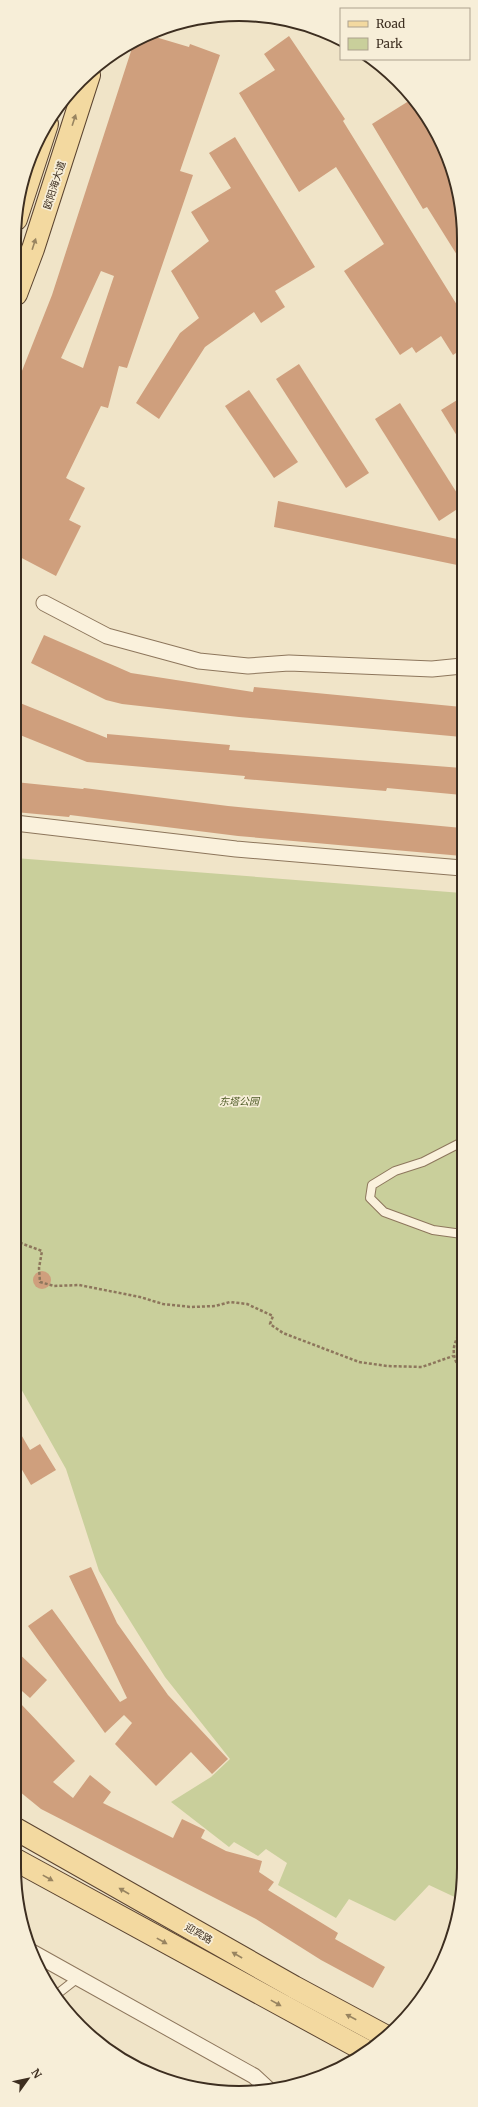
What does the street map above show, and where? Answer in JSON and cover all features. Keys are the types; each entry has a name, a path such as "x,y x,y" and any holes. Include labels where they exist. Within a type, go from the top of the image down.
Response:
{"main road":[{"name":"欧阳海大道","path":"21,281 33,249 86,84"},
{"name":"迎宾路","path":"21,1832 294,1987 381,2034"},
{"path":"21,1863 361,2048"}],"street":[{"path":"44,602 107,636 199,661 248,666 289,663 432,669 457,666"},
{"path":"21,824 236,849 457,868"},
{"path":"40,1956 254,2076 263,2085"}],"lane":[{"path":"457,1145 424,1162 395,1171 383,1178 372,1186 370,1198 384,1212 433,1230 457,1233"},
{"path":"60,1992 79,1977"}],"path":[{"path":"21,1243 42,1251 39,1268 40,1282 54,1286 79,1284 140,1297 163,1304 191,1307 215,1306 230,1302 247,1304 273,1316 270,1324 283,1333 359,1362 387,1366 422,1366 453,1356"},
{"path":"457,1340 453,1356 457,1363"}],"green space":[{"name":"东塔公园","path":"21,858 457,893 457,1882 455,1897 429,1885 395,1921 349,1899 336,1918 278,1885 287,1863 266,1849 258,1856 234,1842 229,1847 171,1802 211,1777 230,1759 165,1677 99,1571 66,1469 21,1389"}],"building":[{"path":"289,36 345,119 343,121 457,305 457,352 453,355 441,336 416,353 412,347 400,355 344,271 384,244 336,167 299,192 239,93 275,70 264,54"},
{"path":"157,38 189,47 190,44 220,55 180,171 193,175 127,368 119,366 108,408 101,406 66,478 85,488 69,520 81,526 56,576 21,558 21,373 52,295 132,49","holes":["101,271 114,276 83,368 61,358"]},
{"path":"408,101 428,130 435,143 450,183 457,225 457,255 427,207 423,209 372,124"},
{"path":"235,137 315,267 275,291 285,307 261,323 254,312 205,347 159,419 136,403 180,333 199,318 171,271 209,241 191,212 231,188 209,153"},
{"path":"299,364 369,473 346,488 276,379"},
{"path":"249,390 298,462 274,478 225,406"},
{"path":"457,400 457,436 441,410"},
{"path":"400,403 457,493 457,509 439,521 375,419"},
{"path":"278,501 457,539 457,565 274,527"},
{"path":"44,635 131,673 253,692 254,687 457,707 457,737 239,717 122,704 106,700 31,663"},
{"path":"21,703 107,738 107,734 230,745 229,750 457,768 457,795 387,788 386,791 244,779 245,776 87,762 21,735"},
{"path":"21,783 84,788 228,806 457,828 457,856 238,836 70,815 69,817 21,813"},
{"path":"42,1271 48,1274 51,1280 48,1286 42,1289 36,1286 33,1280 36,1274"},
{"path":"21,1434 30,1450 40,1444 56,1470 31,1485 21,1468"},
{"path":"91,1567 117,1623 168,1695 228,1759 212,1774 191,1752 156,1786 115,1744 132,1723 124,1715 105,1733 28,1626 52,1609 120,1702 127,1698 69,1576"},
{"path":"21,1656 47,1680 30,1698 21,1690"},
{"path":"21,1704 75,1761 53,1782 73,1798 90,1775 111,1792 103,1803 173,1838 182,1819 205,1830 201,1838 226,1851 262,1861 259,1872 274,1882 268,1890 338,1933 335,1939 385,1967 373,1988 321,1960 256,1919 41,1809 21,1793"}]}
